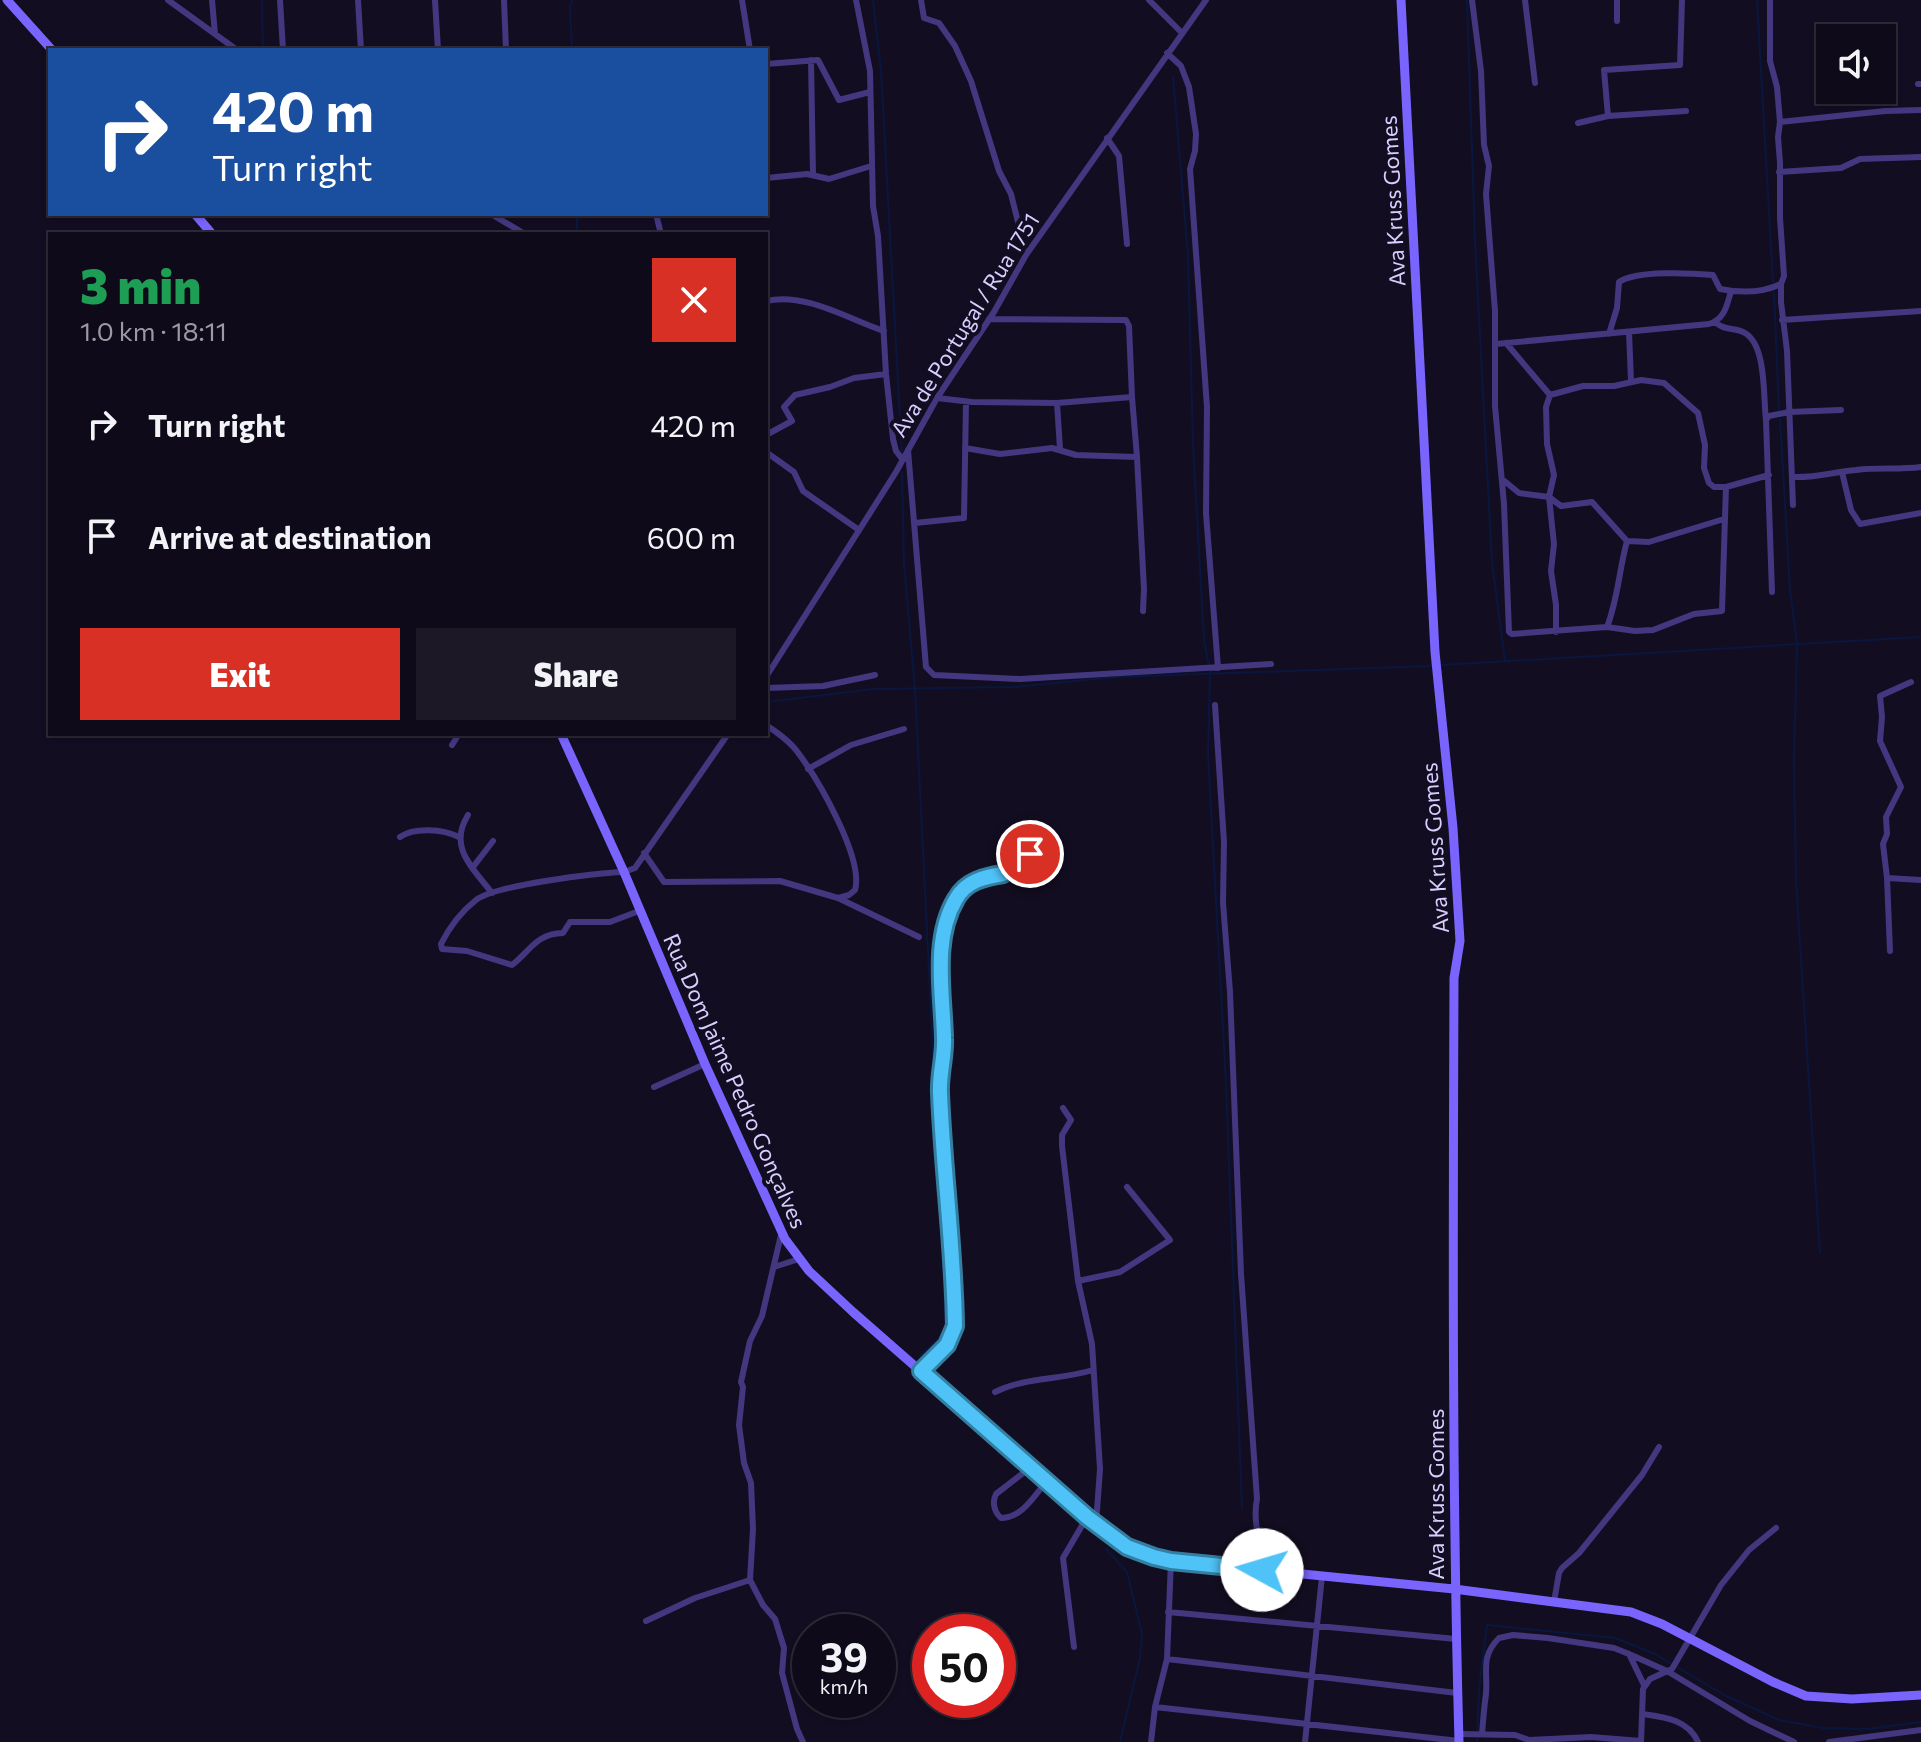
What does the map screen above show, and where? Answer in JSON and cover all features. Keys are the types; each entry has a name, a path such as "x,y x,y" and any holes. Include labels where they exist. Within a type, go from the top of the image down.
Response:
{"main road":[{"path":"7,0 50,48"},
{"name":"Ava Kruss Gomes","path":"1401,0 1435,652 1453,828 1460,941 1454,994 1454,1589 1459,1739"},
{"path":"197,216 210,232"},
{"name":"Rua Dom Jaime Pedro Gonçalves","path":"562,736 624,872 705,1064 782,1233 799,1259 842,1302 1096,1524 1140,1553 1171,1561 1454,1589 1631,1612 1662,1624 1806,1696 1852,1699 1921,1695"}],"street":[{"path":"168,0 234,48"},
{"path":"212,0 215,34"},
{"path":"280,0 283,48"},
{"path":"358,0 361,48"},
{"path":"435,0 438,48"},
{"path":"504,0 506,48"},
{"path":"742,0 750,48"},
{"path":"856,0 868,58 871,166 886,374 893,439 896,451 903,460"},
{"path":"921,0 924,18 939,23 955,46 971,81 999,171 1011,194 1026,255"},
{"path":"1149,0 1181,32"},
{"name":"Ava de Portugal / Rua 1751","path":"768,674 903,460 937,398 989,319 1026,255 1206,0"},
{"path":"1472,0 1481,71 1484,145 1489,166 1486,202 1496,344 1495,406 1502,479 1509,632 1607,627 1653,630 1694,614 1722,611 1726,487"},
{"path":"1525,0 1535,83"},
{"path":"1617,0 1617,21"},
{"path":"1608,116 1604,70 1680,65 1682,0"},
{"path":"1770,0 1770,61 1777,87 1780,122 1784,276 1781,284 1782,320 1787,351 1793,505"},
{"path":"1167,53 1186,74 1196,134 1190,169 1207,407 1206,513 1218,668"},
{"path":"811,60 813,175"},
{"path":"768,64 818,60 839,100 870,92"},
{"path":"1780,122 1921,110"},
{"path":"1578,123 1608,116 1686,111"},
{"path":"1107,138 1119,156 1127,244"},
{"path":"1779,172 1841,168 1869,158 1921,157"},
{"path":"768,178 813,175 829,179 871,166"},
{"path":"494,216 522,232"},
{"path":"1609,334 1617,308 1619,282 1625,278 1713,275 1720,289 1731,291 1766,290 1781,284"},
{"path":"1496,344 1715,322 1724,312 1731,291"},
{"path":"768,301 789,300 827,308 884,331"},
{"path":"1782,320 1921,311"},
{"path":"989,319 1126,320 1129,326 1137,457 1143,611"},
{"path":"1715,322 1745,333 1755,346 1765,380 1763,401 1769,475 1772,592"},
{"path":"1629,332 1631,381"},
{"path":"1506,343 1550,395"},
{"path":"768,434 792,421 784,407 795,395 854,378 886,374"},
{"path":"1550,395 1568,389 1614,386 1631,381 1664,383 1698,413 1705,445 1704,468 1709,483 1714,487 1726,487 1769,475"},
{"path":"1550,395 1546,407 1547,444 1554,475 1549,497 1554,544 1551,571 1556,632"},
{"path":"937,398 966,402 1057,403 1132,397"},
{"path":"915,523 964,518 966,402"},
{"path":"1057,403 1060,449"},
{"path":"1766,420 1769,416 1789,412 1841,410"},
{"path":"965,448 1000,454 1044,448 1086,456 1137,457"},
{"path":"908,450 925,662 928,671 934,675 1020,679 1271,664"},
{"path":"768,453 794,472 803,491 859,530"},
{"path":"1792,477 1817,478 1860,469 1891,471 1921,467"},
{"path":"1842,472 1851,510 1860,524 1921,513"},
{"path":"1502,479 1519,493 1549,497 1561,506 1592,502 1627,541 1649,542 1724,519"},
{"path":"1607,627 1615,606 1627,541"},
{"path":"768,688 823,686 875,675"},
{"path":"1890,951 1883,844 1887,834 1886,817 1901,787 1880,741 1880,696 1911,682"},
{"path":"1215,705 1224,842 1223,903 1230,992 1241,1274 1257,1499 1254,1514 1262,1550 1262,1570"},
{"path":"768,727 793,747 842,830 857,870 855,890 838,898"},
{"path":"808,769 851,745 904,729"},
{"path":"452,745 458,736"},
{"path":"639,911 610,922 570,922 563,933 548,933 512,965 467,951 442,949 441,944 449,929 478,898 544,881 624,872 635,868 727,736"},
{"path":"468,815 459,837 464,854 492,893"},
{"path":"400,837 410,830 416,830 459,837"},
{"path":"473,867 493,841"},
{"path":"921,1371 947,1345 955,1326 940,1093 945,1036 941,999 943,940 948,918 955,900 967,885 1003,874 1011,860 1035,850 1060,846"},
{"path":"644,853 664,882 780,881 838,898 919,937"},
{"path":"1887,878 1921,880"},
{"path":"654,1087 705,1064"},
{"path":"1063,1108 1071,1120 1062,1135 1062,1146 1078,1281 1089,1323 1093,1370 1100,1469 1096,1524"},
{"path":"1078,1281 1120,1272 1170,1240 1127,1187"},
{"path":"782,1233 762,1316 750,1341 741,1382 739,1425 744,1463 751,1483 753,1529 750,1580 763,1605 775,1619 784,1648 782,1673 803,1742"},
{"path":"774,1267 799,1259"},
{"path":"995,1392 1014,1385 1071,1377 1093,1370"},
{"path":"1554,1602 1562,1568 1589,1541 1642,1475 1659,1447"},
{"path":"1031,1467 996,1494 994,1499 998,1515 1009,1518 1020,1513 1046,1482"},
{"path":"1074,1647 1063,1558 1087,1517"},
{"path":"1644,1685 1670,1670 1735,1567 1761,1538 1776,1528"},
{"path":"1151,1742 1155,1707 1167,1659 1171,1561"},
{"path":"1305,1742 1322,1576"},
{"path":"646,1621 695,1598 750,1580"},
{"path":"1168,1612 1456,1639"},
{"path":"1478,1734 1486,1692 1484,1670 1492,1647 1499,1638 1513,1635 1614,1648 1670,1670 1713,1701 1794,1742"},
{"path":"1155,1707 1459,1739 1478,1734 1515,1735 1526,1740 1591,1737 1641,1742 1644,1685 1629,1654"},
{"path":"1167,1659 1457,1693"},
{"path":"1642,1714 1679,1721 1696,1736 1698,1742"},
{"path":"1829,1742 1921,1730"}],"waterway":[{"path":"262,0 263,48"},
{"path":"572,0 572,48"},
{"path":"873,0 881,71 902,454"},
{"path":"1467,0 1475,241 1492,562 1505,661"},
{"path":"1757,0 1773,282"},
{"path":"1173,76 1188,255 1193,444 1204,640 1209,665"},
{"path":"577,216 577,232"},
{"path":"1774,292 1779,410"},
{"path":"1780,419 1790,590 1797,644 1794,759 1796,881 1820,1253"},
{"path":"902,472 904,563 915,690 941,1213"},
{"path":"1442,665 1921,637"},
{"path":"768,702 874,689 1013,687 1117,677 1431,666"},
{"path":"1210,672 1208,754 1226,1084 1242,1508"},
{"path":"920,1356 946,1332 941,1220"},
{"path":"1106,1549 1127,1572 1142,1634 1140,1658 1120,1742"},
{"path":"1477,1742 1479,1689 1487,1625 1615,1638 1655,1654 1726,1696 1779,1720 1823,1728 1868,1729 1921,1722"}],"route":[{"path":"1030,854 1011,860 1003,874 967,885 955,900 943,940 941,999 945,1036 940,1093 955,1326 947,1345 921,1371 1087,1517 1127,1547 1171,1561 1262,1570"}]}
